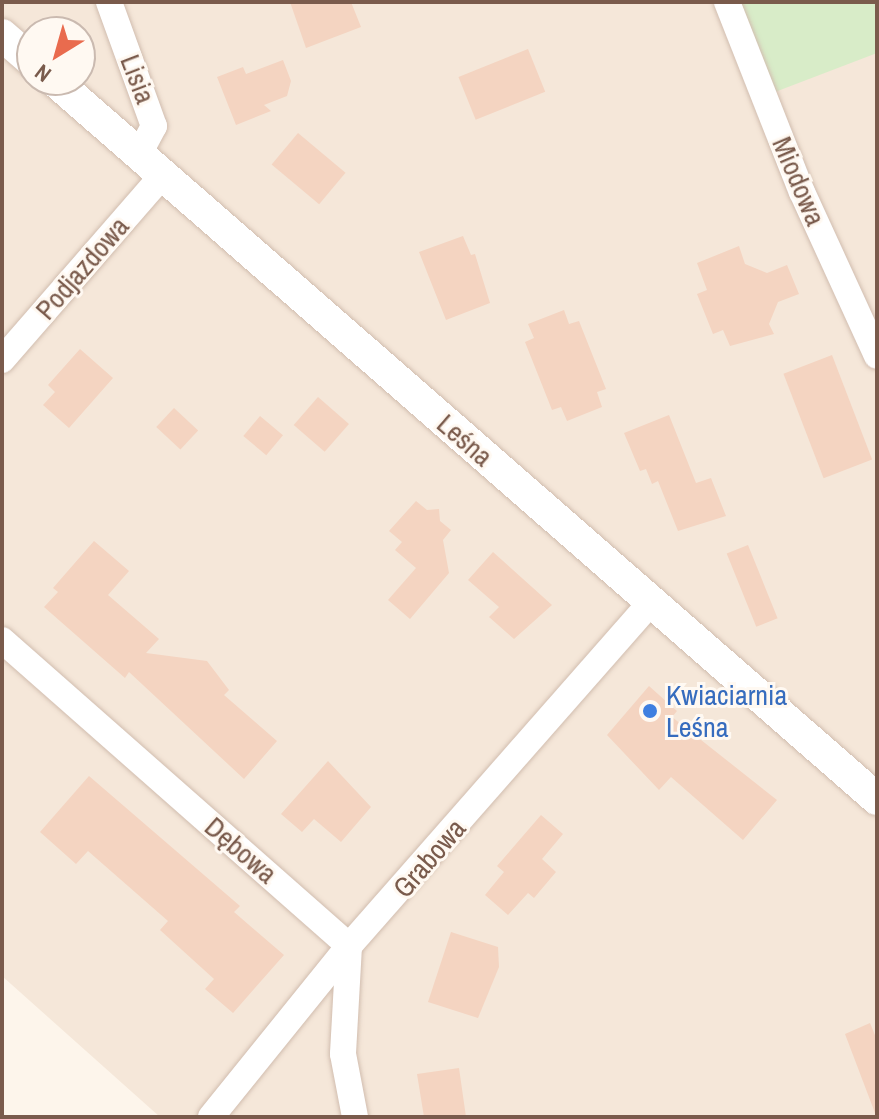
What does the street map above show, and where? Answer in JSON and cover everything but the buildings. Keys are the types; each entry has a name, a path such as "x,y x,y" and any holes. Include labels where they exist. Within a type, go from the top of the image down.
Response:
{"street":[{"name":"Lisia","path":"109,2 154,126 139,154"},
{"name":"Miodowa","path":"727,2 802,192 877,356"},
{"name":"Leśna","path":"72,96 877,799"},
{"name":"Podjazdowa","path":"2,360 163,175"},
{"name":"Grabowa","path":"211,1117 349,946 651,602"},
{"name":"Dębowa","path":"2,640 349,946"},
{"path":"349,946 343,1054 355,1117"}],"shaded area":[{"path":"2,2 877,2 877,1117 160,1117 2,976"}],"green space":[{"path":"741,2 877,2 877,53 775,92"}],"place":[{"name":"Kwiaciarnia Leśna","path":"650,711"}]}
